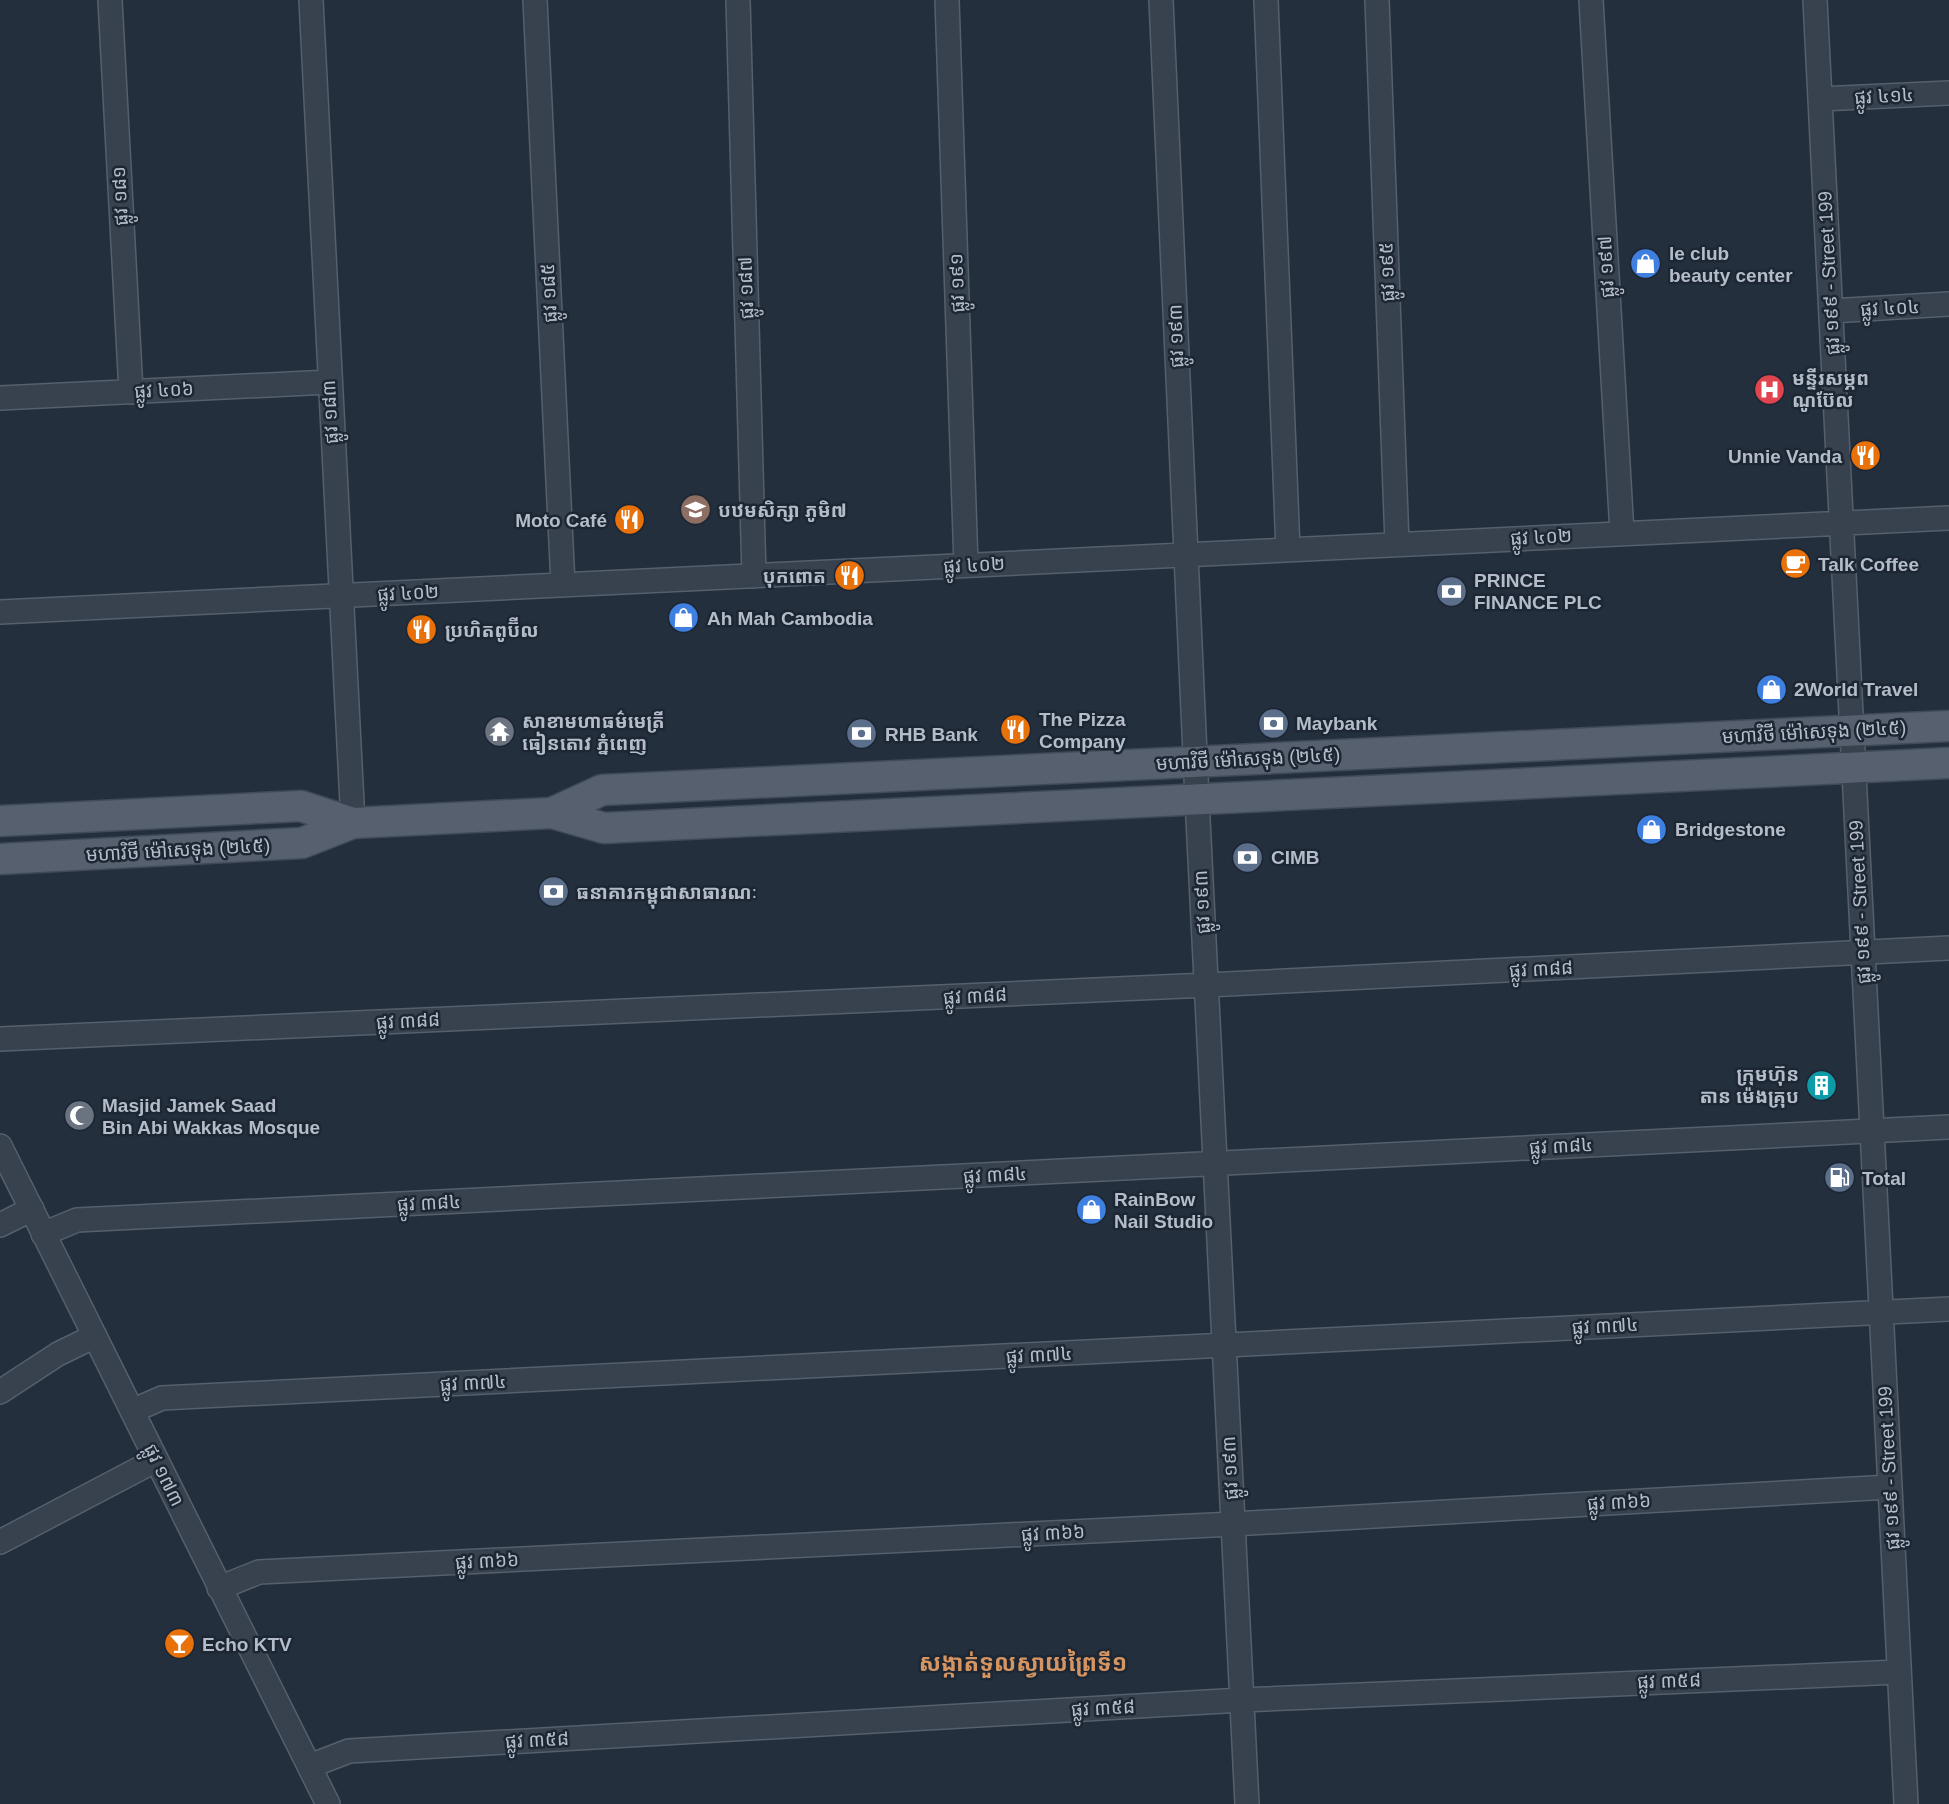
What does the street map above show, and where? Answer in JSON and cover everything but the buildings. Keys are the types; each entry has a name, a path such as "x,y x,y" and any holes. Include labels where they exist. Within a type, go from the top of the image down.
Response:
{"main road":[{"name":"មហាវិថី ម៉ៅសេទុង (២៤៥)","path":"552,813 602,790 1949,726"},
{"name":"មហាវិថី ម៉ៅសេទុង (២៤៥)","path":"0,859 302,843 353,823 552,813 604,828 1949,763"},
{"name":"មហាវិថី ម៉ៅសេទុង (២៤៥)","path":"0,821 301,806 353,823"},
{"path":"55,818 57,856"}],"street":[{"name":"ផ្លូវ ១៨១","path":"110,0 131,392"},
{"name":"ផ្លូវ ១៨៣","path":"311,0 353,823"},
{"name":"ផ្លូវ ១៨៥","path":"535,0 563,585"},
{"name":"ផ្លូវ ១៨៧","path":"738,0 754,576"},
{"name":"ផ្លូវ ១៩១","path":"947,0 966,565"},
{"name":"ផ្លូវ ១៩៣","path":"1161,0 1185,555 1247,1804"},
{"path":"1266,0 1288,550"},
{"name":"ផ្លូវ ១៩៥","path":"1377,0 1397,544"},
{"name":"ផ្លូវ ១៩៧","path":"1591,0 1622,533"},
{"name":"ផ្លូវ ១៩៩ - Street 199","path":"1815,0 1906,1804"},
{"name":"ផ្លូវ ៤១៤","path":"1820,99 1949,93"},
{"name":"ផ្លូវ ៤០៤","path":"1830,311 1949,304"},
{"name":"ផ្លូវ ៤០៦","path":"0,398 329,382"},
{"name":"ផ្លូវ ៤០២","path":"0,612 1949,518"},
{"name":"ផ្លូវ ៣៨៨","path":"0,1039 1207,985 1949,948"},
{"name":"ផ្លូវ ៣៨៤","path":"43,1234 77,1220 1949,1127"},
{"name":"ផ្លូវ ១៧៣","path":"0,1146 328,1804"},
{"path":"0,1226 32,1209"},
{"name":"ផ្លូវ ៣៧៤","path":"132,1411 162,1398 1949,1309"},
{"path":"0,1392 58,1354 95,1336"},
{"path":"0,1542 156,1460"},
{"name":"ផ្លូវ ៣៦៦","path":"219,1588 259,1572 1233,1524 1890,1487"},
{"name":"ផ្លូវ ៣៥៨","path":"310,1766 349,1751 1242,1700 1899,1672"}],"place":[{"name":"le club beauty center","path":"1646,264"},
{"name":"មន្ទីរសម្ភព ណូប៊ែល","path":"1769,389"},
{"name":"Unnie Vanda","path":"1865,456"},
{"name":"បឋមសិក្សា ភូមិ៧","path":"695,510"},
{"name":"Moto Café","path":"630,520"},
{"name":"Talk Coffee","path":"1795,564"},
{"name":"បុកពោត","path":"849,576"},
{"name":"PRINCE FINANCE PLC","path":"1451,591"},
{"name":"Ah Mah Cambodia","path":"684,618"},
{"name":"ប្រហិតពូប៊ីល","path":"422,630"},
{"name":"2World Travel","path":"1771,689"},
{"name":"Maybank","path":"1273,723"},
{"name":"The Pizza Company","path":"1016,730"},
{"name":"សាខាមហាធម៌មេត្រី ធៀនតោវ ភ្នំពេញ","path":"499,732"},
{"name":"RHB Bank","path":"862,734"},
{"name":"Bridgestone","path":"1652,829"},
{"name":"CIMB","path":"1248,857"},
{"name":"ធនាគារកម្ពុជាសាធារណៈ","path":"553,892"},
{"name":"ក្រុមហ៊ុន តាន ម៉េងគ្រុប","path":"1822,1085"},
{"name":"Masjid Jamek Saad Bin Abi Wakkas Mosque","path":"79,1116"},
{"name":"Total","path":"1839,1178"},
{"name":"RainBow Nail Studio","path":"1091,1210"},
{"name":"Echo KTV","path":"179,1644"}],"district":[{"name":"សង្កាត់ទួលស្វាយព្រៃទី១","path":"1023,1663"}]}
